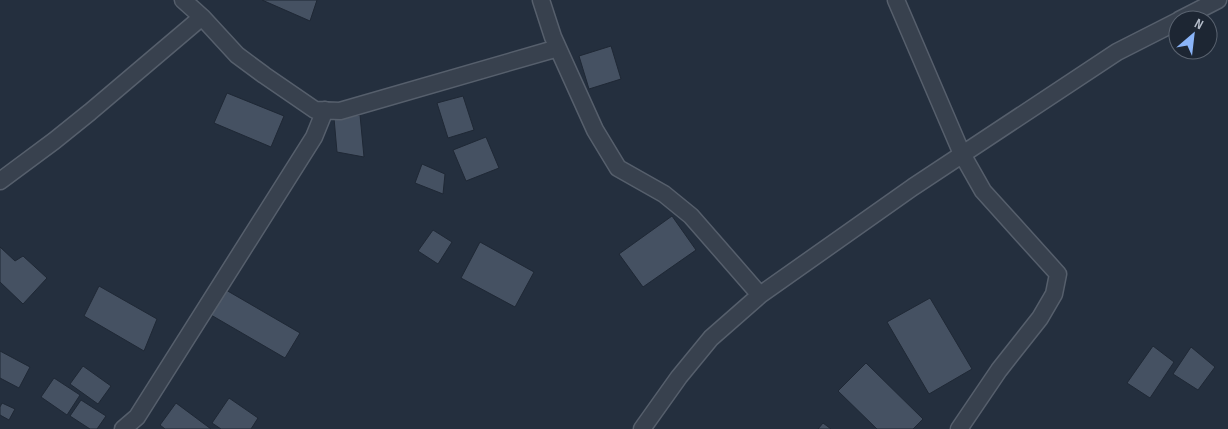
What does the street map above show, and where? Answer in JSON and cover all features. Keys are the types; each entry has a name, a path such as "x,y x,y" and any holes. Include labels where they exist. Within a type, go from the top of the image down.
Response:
{"street":[{"path":"183,0 238,55 315,110 340,111 558,48"},
{"path":"541,0 558,48 595,130 618,168 664,194 691,216 760,295"},
{"path":"896,0 962,154 983,190 1058,274 1054,294 1040,318 999,370 959,429"},
{"path":"1198,10 1218,0"},
{"path":"0,181 75,124 202,17"},
{"path":"642,429 679,377 712,338 760,295 913,186 1117,52 1168,26"},
{"path":"123,429 137,417 314,137 326,110"}],"building":[{"path":"262,0 317,0 310,21"},
{"path":"611,46 621,79 589,89 579,56"},
{"path":"227,93 284,116 271,147 214,123"},
{"path":"463,96 474,130 448,138 437,103"},
{"path":"360,115 364,157 337,152 334,118"},
{"path":"486,137 499,168 466,181 453,150"},
{"path":"422,164 445,174 443,194 415,183"},
{"path":"672,216 696,250 643,287 619,254"},
{"path":"433,230 452,242 438,264 418,251"},
{"path":"480,242 534,272 515,307 461,278"},
{"path":"0,247 15,261 23,256 47,278 23,304 0,282"},
{"path":"99,286 157,319 144,351 84,316"},
{"path":"226,290 300,333 285,358 211,315"},
{"path":"930,298 972,369 929,394 887,322"},
{"path":"1153,346 1174,362 1150,398 1127,383"},
{"path":"1191,347 1215,367 1198,390 1173,374"},
{"path":"0,351 30,367 19,388 0,378"},
{"path":"866,363 923,419 913,429 877,429 838,391"},
{"path":"83,366 111,386 98,404 70,384"},
{"path":"54,378 80,395 67,415 41,397"},
{"path":"229,398 258,418 251,429 221,429 212,423"},
{"path":"81,400 106,416 97,429 90,429 70,416"},
{"path":"2,403 15,409 9,420 0,415"},
{"path":"176,403 211,429 165,429 160,425"},
{"path":"823,423 831,429 818,429"}]}
